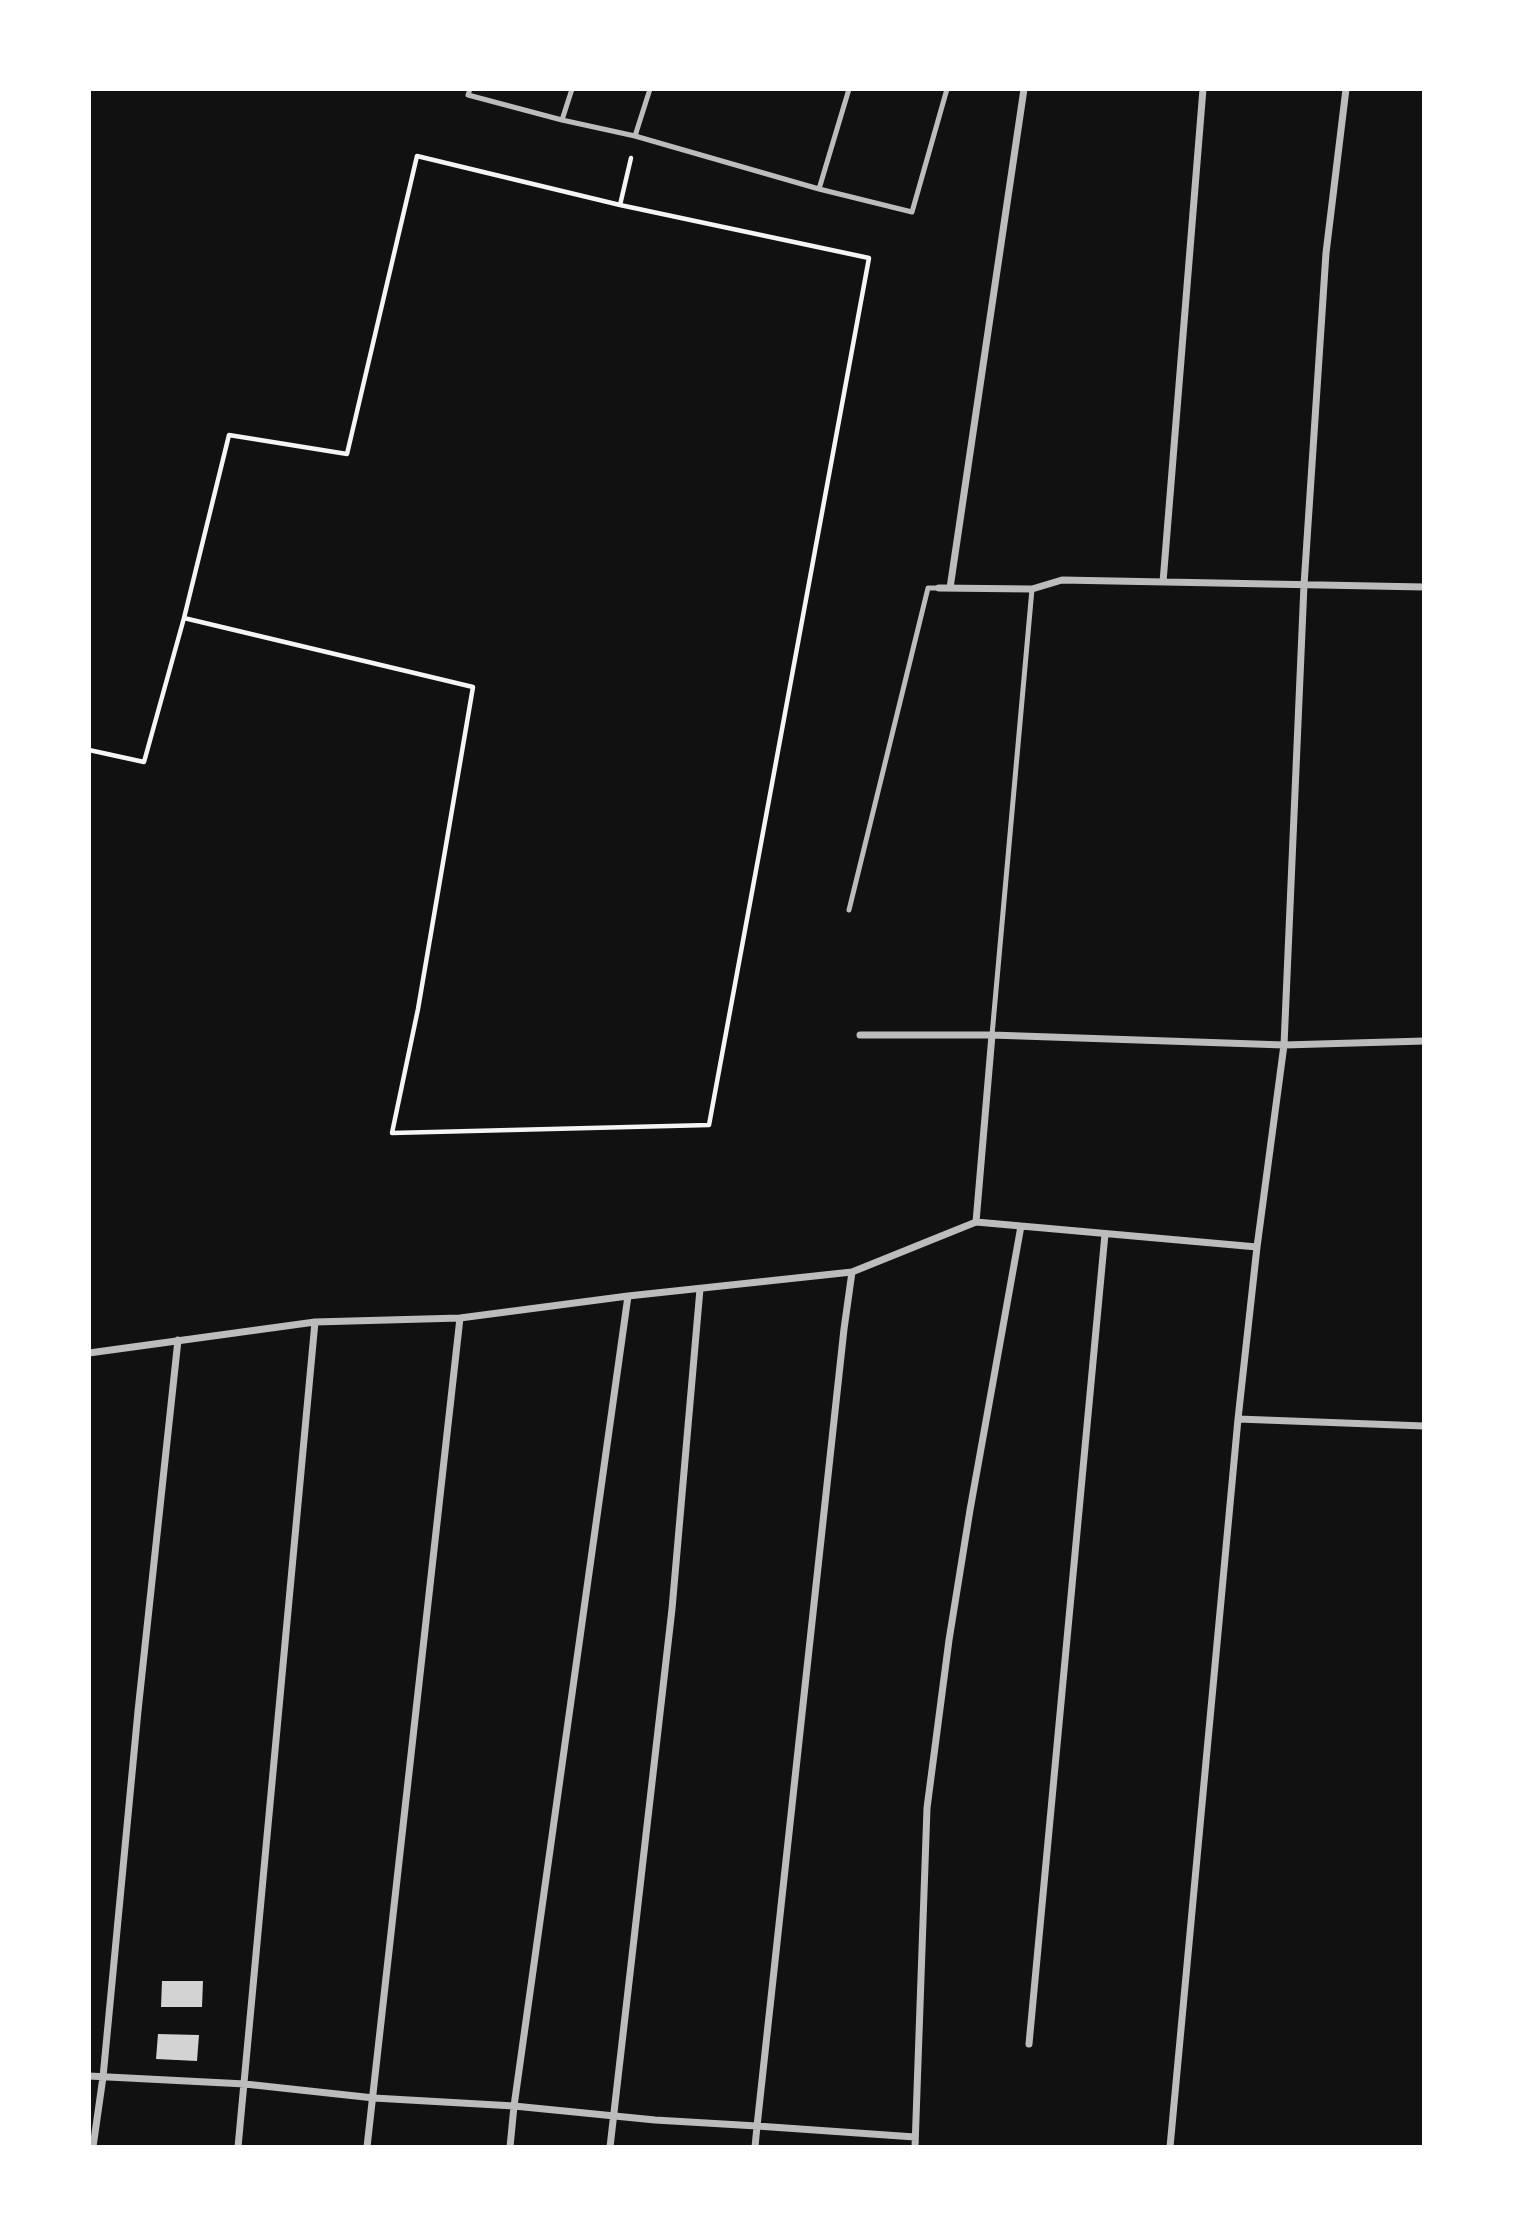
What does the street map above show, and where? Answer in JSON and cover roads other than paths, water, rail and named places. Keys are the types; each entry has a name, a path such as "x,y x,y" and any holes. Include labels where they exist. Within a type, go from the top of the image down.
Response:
{"street":[{"path":"950,588 1024,89"},
{"path":"1163,582 1203,89"},
{"path":"1170,2147 1238,1419 1257,1247 1284,1045 1304,585 1326,253 1346,89"},
{"path":"939,588 1032,589 1062,579 1424,587"},
{"path":"860,1035 992,1035 1284,1045 1424,1041"},
{"path":"976,1222 992,1035"},
{"path":"89,1353 315,1322 460,1318 628,1296 852,1272 976,1222 1257,1247"},
{"path":"915,2147 927,1808 961,1562 1021,1226"},
{"path":"1029,2043 1105,1234"},
{"path":"755,2147 852,1272"},
{"path":"610,2147 672,1609 700,1289"},
{"path":"510,2147 628,1296"},
{"path":"367,2147 460,1318"},
{"path":"238,2147 315,1322"},
{"path":"93,2147 103,2077 138,1711 178,1340"},
{"path":"1238,1419 1424,1426"},
{"path":"89,2076 244,2084 374,2098 915,2137"}],"lane":[{"path":"470,89 468,96 635,136 819,189 912,212 947,89"},
{"path":"562,120 572,89"},
{"path":"635,136 650,89"},
{"path":"819,189 849,89"},
{"path":"849,910 928,588 939,588"},
{"path":"992,1035 1032,589"}]}
